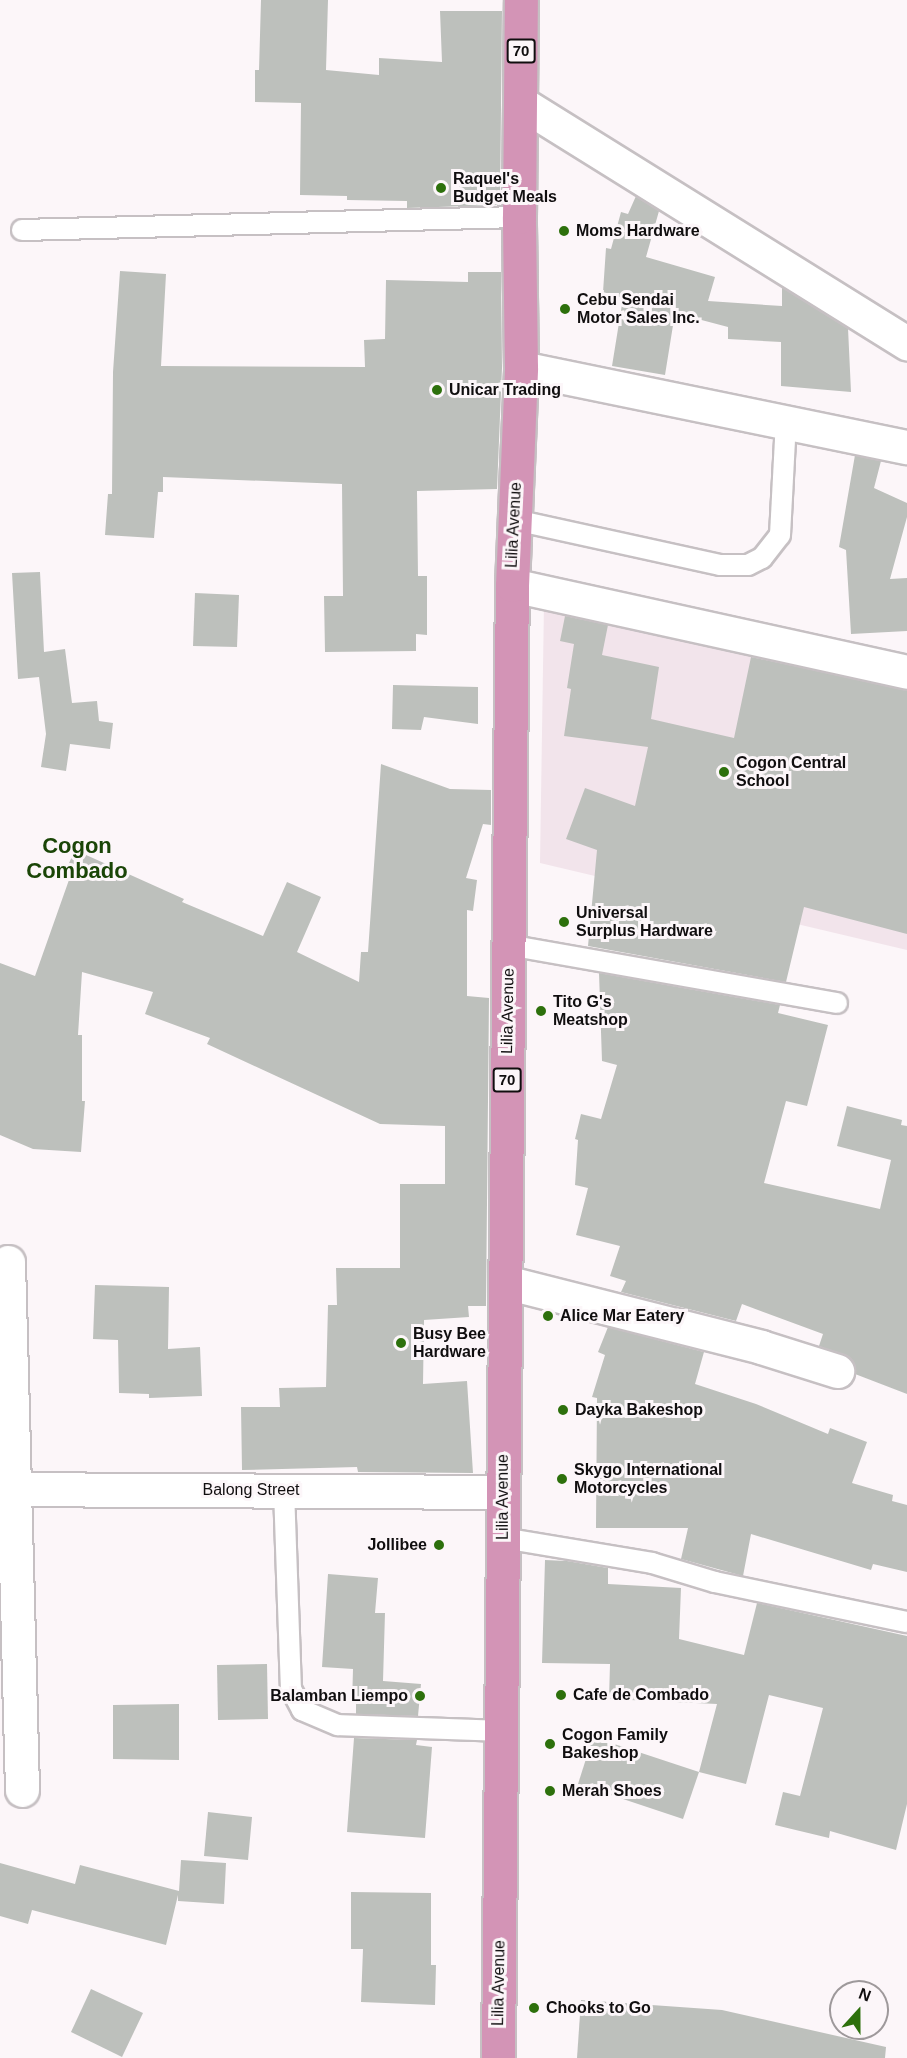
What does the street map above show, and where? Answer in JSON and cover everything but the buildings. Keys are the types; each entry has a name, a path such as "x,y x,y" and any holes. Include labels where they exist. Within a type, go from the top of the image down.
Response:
{"highway":[{"name":"Lilia Avenue","path":"498,2058 512,585 521,368 519,217 521,0"}],"street":[{"path":"521,103 907,343"},
{"path":"521,368 907,447"},
{"path":"512,585 907,672"},
{"path":"8,1262 7,1488 22,1790"},
{"path":"505,1282 761,1347 837,1371"},
{"name":"Balong Street","path":"7,1488 503,1492"}],"lane":[{"path":"22,230 519,217"},
{"path":"515,520 720,565 748,565 762,558 780,535 786,421"},
{"path":"508,945 837,1003"},
{"path":"284,1490 291,1689 302,1710 338,1725 501,1731"},
{"path":"503,1538 652,1563 716,1582 907,1622"}],"shaded area":[{"name":"Cogon Central School","path":"544,603 907,682 907,950 540,863"}],"place":[{"name":"Raquel's Budget Meals","path":"441,188"},
{"name":"Moms Hardware","path":"564,231"},
{"name":"Cebu Sendai Motor Sales Inc.","path":"565,309"},
{"name":"Unicar Trading","path":"437,390"},
{"name":"Cogon Central School","path":"724,772"},
{"name":"Universal Surplus Hardware","path":"564,922"},
{"name":"Tito G's Meatshop","path":"541,1011"},
{"name":"Alice Mar Eatery","path":"548,1316"},
{"name":"Busy Bee Hardware","path":"401,1343"},
{"name":"Dayka Bakeshop","path":"563,1410"},
{"name":"Skygo International Motorcycles","path":"562,1479"},
{"name":"Jollibee","path":"439,1545"},
{"name":"Cafe de Combado","path":"561,1695"},
{"name":"Balamban Liempo","path":"420,1696"},
{"name":"Cogon Family Bakeshop","path":"550,1744"},
{"name":"Merah Shoes","path":"550,1791"},
{"name":"Chooks to Go","path":"534,2008"}],"district":[{"name":"Cogon Combado","path":"77,858"}]}
